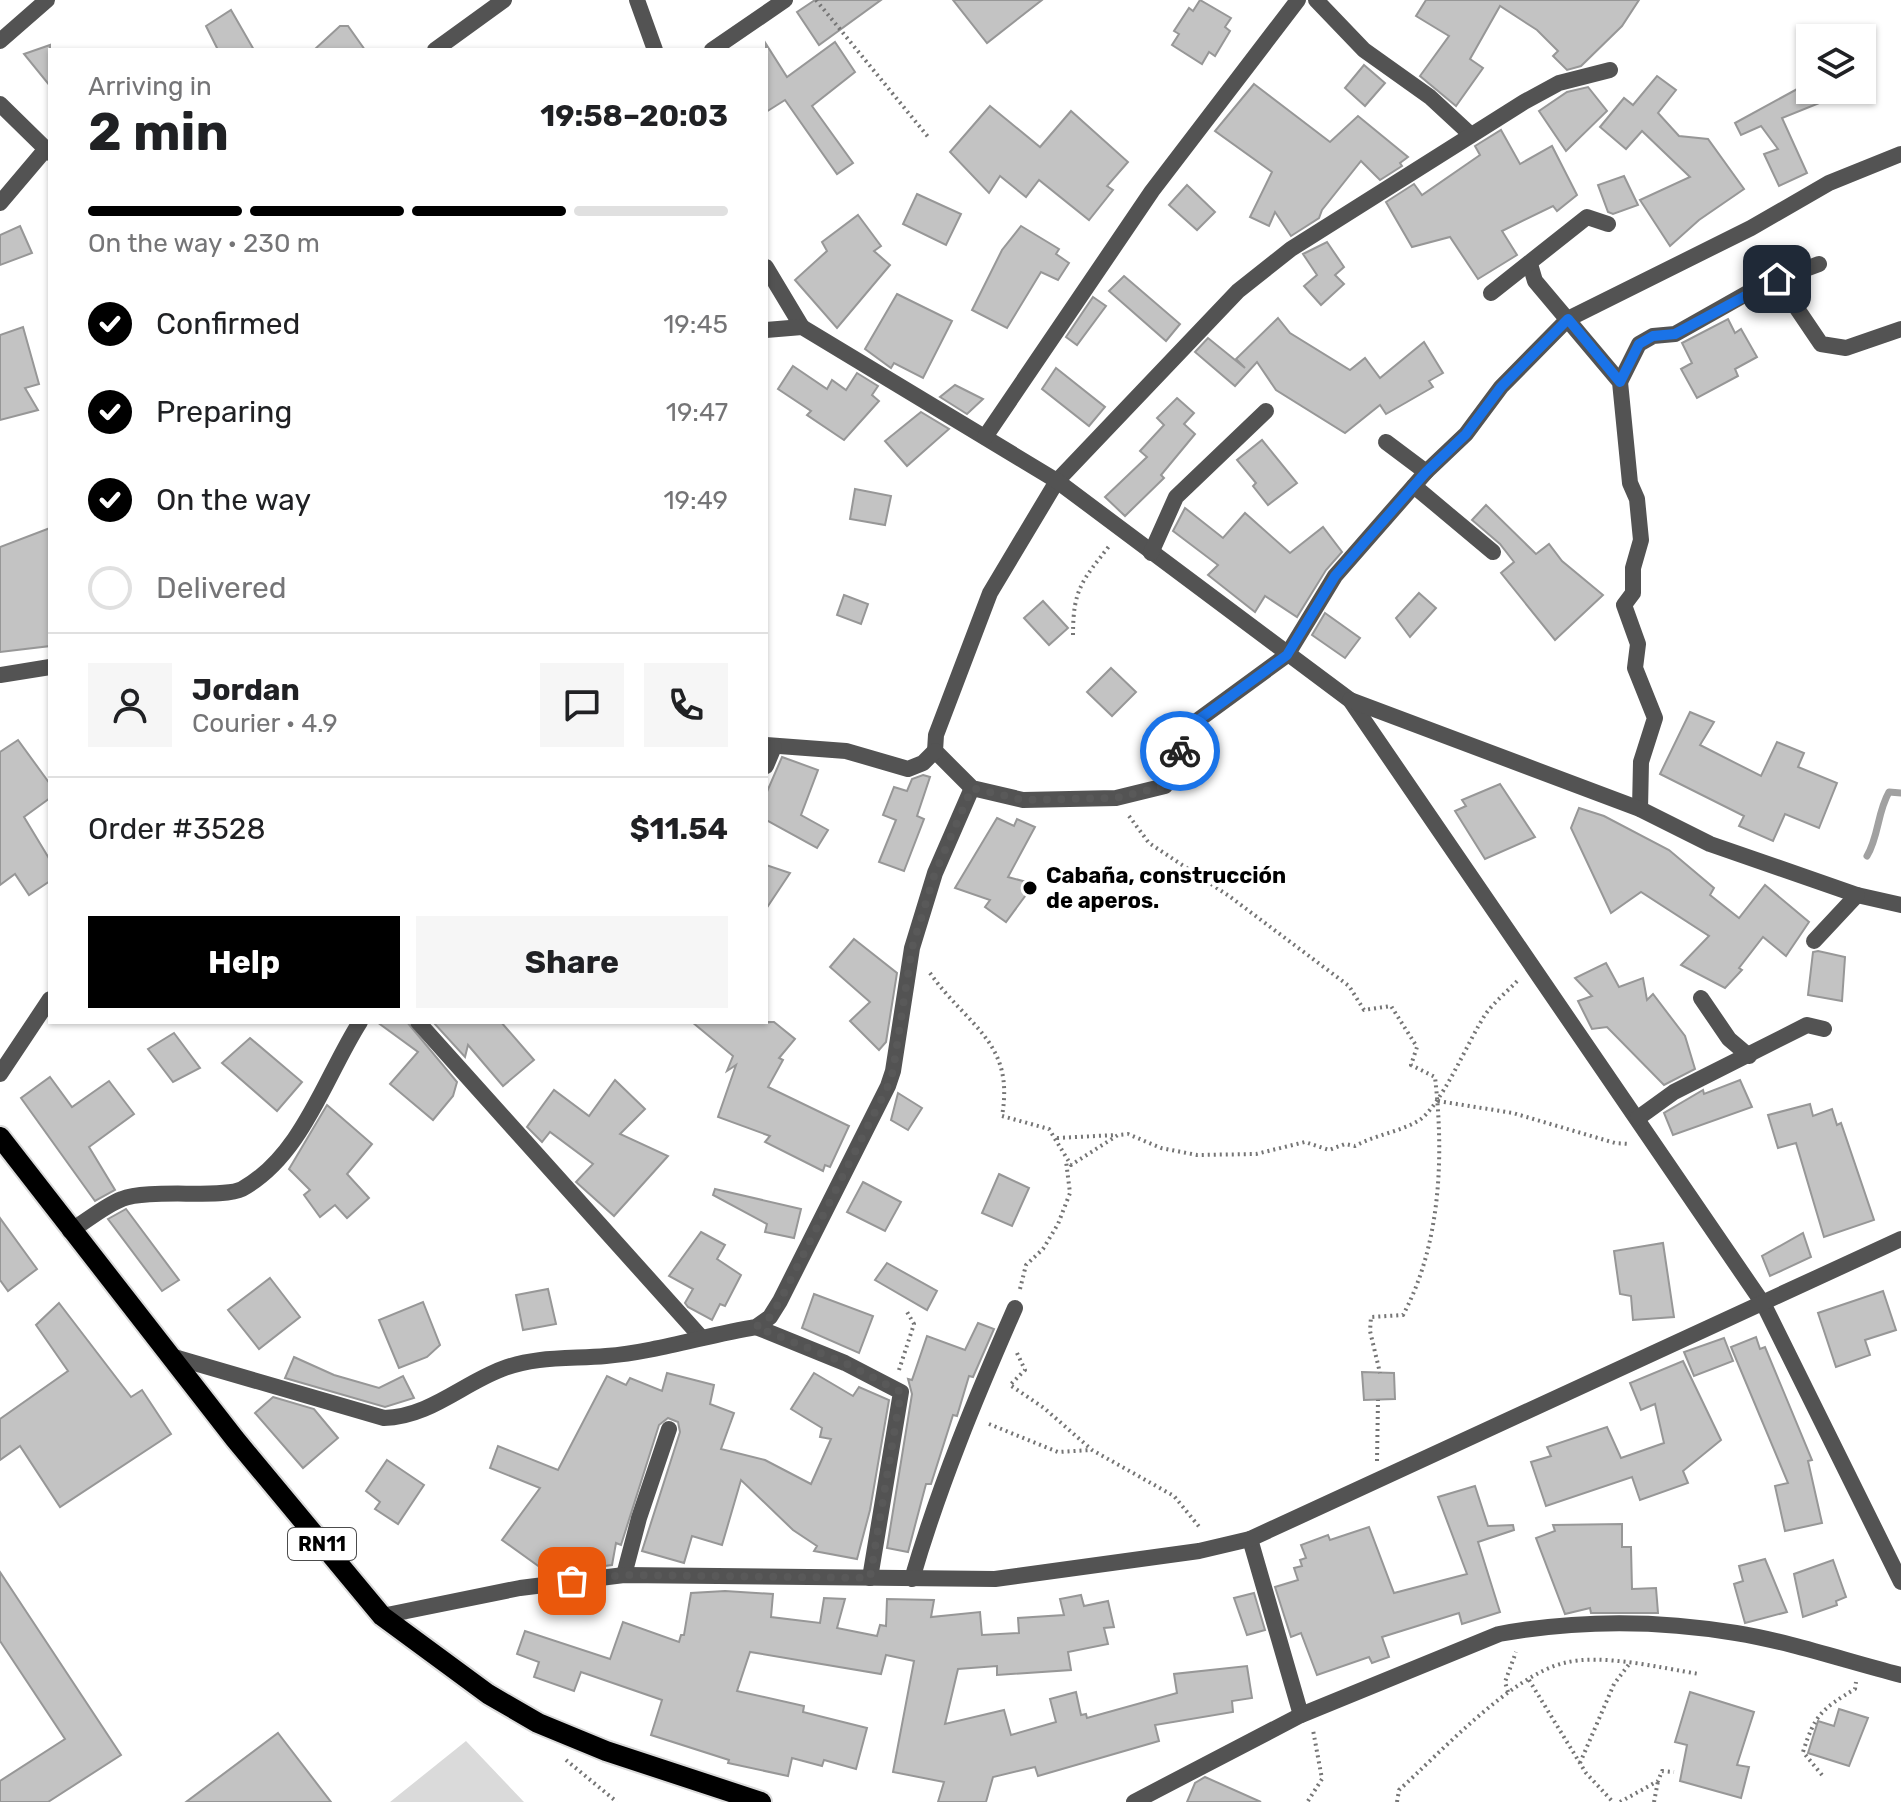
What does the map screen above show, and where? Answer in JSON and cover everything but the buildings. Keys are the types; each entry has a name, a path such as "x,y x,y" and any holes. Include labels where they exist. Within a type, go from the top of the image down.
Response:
{"main road":[{"name":"RN11","path":"0,1137 70,1231 174,1357 235,1439 382,1616 475,1685 538,1723 606,1751 761,1802"}],"street":[{"path":"0,41 47,0"},
{"path":"438,48 504,0"},
{"path":"637,0 654,48"},
{"path":"715,48 785,0"},
{"path":"1316,0 1364,50 1430,97 1470,134"},
{"path":"985,437 1152,191 1292,5"},
{"path":"770,746 846,751 908,769 923,763 935,751 936,735 990,593 1057,481 1238,291 1291,249 1470,134 1559,83 1610,70"},
{"path":"0,104 48,152 0,203"},
{"path":"935,751 972,788 1023,800 1116,798 1165,786 1190,726 1287,655 1335,576 1426,472 1466,434 1501,387 1568,319 1751,228 1829,183 1901,154"},
{"path":"1491,293 1587,217 1608,224"},
{"path":"1530,264 1535,281 1620,382"},
{"path":"1640,809 1641,762 1655,718 1635,668 1638,644 1624,605 1633,593 1633,568 1641,540 1637,499 1630,483 1620,382 1639,344 1653,336 1675,334 1777,279 1819,264"},
{"path":"768,270 802,327 1057,481 1350,700 1640,809 1710,844 1857,895 1901,905"},
{"path":"1777,279 1821,344 1846,348 1901,329"},
{"path":"768,330 802,327"},
{"path":"1151,553 1176,497 1266,411"},
{"path":"1386,442 1426,472"},
{"path":"1414,486 1493,552"},
{"path":"0,675 48,667"},
{"path":"1350,700 1764,1305 1901,1582"},
{"path":"174,1357 384,1418 419,1412 502,1368 534,1360 608,1356 756,1327 770,1317 780,1301 888,1086 912,948 935,873 972,788"},
{"path":"1814,941 1857,895"},
{"path":"1701,998 1729,1039 1749,1056"},
{"path":"0,1074 48,1002"},
{"path":"70,1231 124,1198 165,1196 181,1191 240,1190 286,1152 359,1024"},
{"path":"420,1024 700,1336"},
{"path":"1638,1118 1674,1092 1807,1025 1824,1029"},
{"path":"382,1616 520,1588 624,1575 995,1579 1250,1539 1764,1305 1901,1239"},
{"path":"912,1579 930,1515 1015,1308"},
{"path":"756,1327 845,1363 901,1392 870,1578"},
{"path":"624,1575 639,1518 669,1429"},
{"path":"1250,1539 1305,1714"},
{"path":"1134,1802 1305,1714 1499,1634 1521,1630 1611,1623 1679,1626 1738,1633 1901,1675"}],"path":[{"path":"816,0 929,138"},
{"path":"1073,635 1071,607 1082,583 1121,530"},
{"path":"1116,798 1149,843 1229,896 1349,986 1364,1010 1391,1006 1417,1047 1411,1065 1435,1077 1439,1176 1429,1249 1403,1315 1371,1317 1370,1331 1380,1373"},
{"path":"912,948 943,992 990,1044 1004,1069 1006,1094 1002,1116 1038,1125 1056,1138 1071,1165 1118,1135"},
{"path":"1056,1138 1128,1134 1161,1148 1197,1155 1256,1154 1305,1142 1329,1150 1345,1144 1355,1146 1378,1134 1420,1120 1438,1101 1463,1050 1488,1011 1525,973 1535,968"},
{"path":"1438,1101 1513,1113 1615,1143 1657,1145"},
{"path":"1007,1120 1027,1123 1054,1134 1067,1164 1070,1193 1058,1224 1043,1249 1026,1265 1015,1308"},
{"path":"901,1392 897,1376 914,1324 906,1310"},
{"path":"1014,1347 1025,1370 1010,1385 1044,1408 1092,1450 1174,1496 1214,1547"},
{"path":"1378,1400 1374,1440 1376,1459 1384,1478"},
{"path":"966,1422 998,1425 1058,1452 1092,1450"},
{"path":"1508,1693 1505,1682 1521,1630"},
{"path":"1397,1802 1399,1790 1508,1693 1564,1663 1630,1662 1699,1674"},
{"path":"1580,1763 1614,1684 1630,1662"},
{"path":"1822,1775 1803,1752 1809,1733 1819,1711 1855,1689 1859,1664"},
{"path":"1529,1680 1580,1763 1613,1802"},
{"path":"1305,1714 1322,1779 1308,1801"},
{"path":"1654,1802 1662,1771 1674,1772"},
{"path":"1620,1802 1658,1781"}],"shaded area":[{"path":"466,1741 524,1802 390,1802"}],"waterway":[{"path":"1867,856 1889,792 1901,793"}],"way so far":[{"path":"572,1581 624,1575 870,1578 901,1392 845,1363 756,1327 770,1317 780,1301 888,1086 912,948 935,873 972,788 1023,800 1116,798 1165,786 1180,751"}],"place":[{"name":"Cabaña, construcción de aperos.","path":"1030,888"}],"route":[{"path":"1180,751 1190,726 1287,655 1335,576 1426,472 1466,434 1501,387 1568,319 1620,382 1639,344 1653,336 1675,334 1731,301 1777,279"}]}
